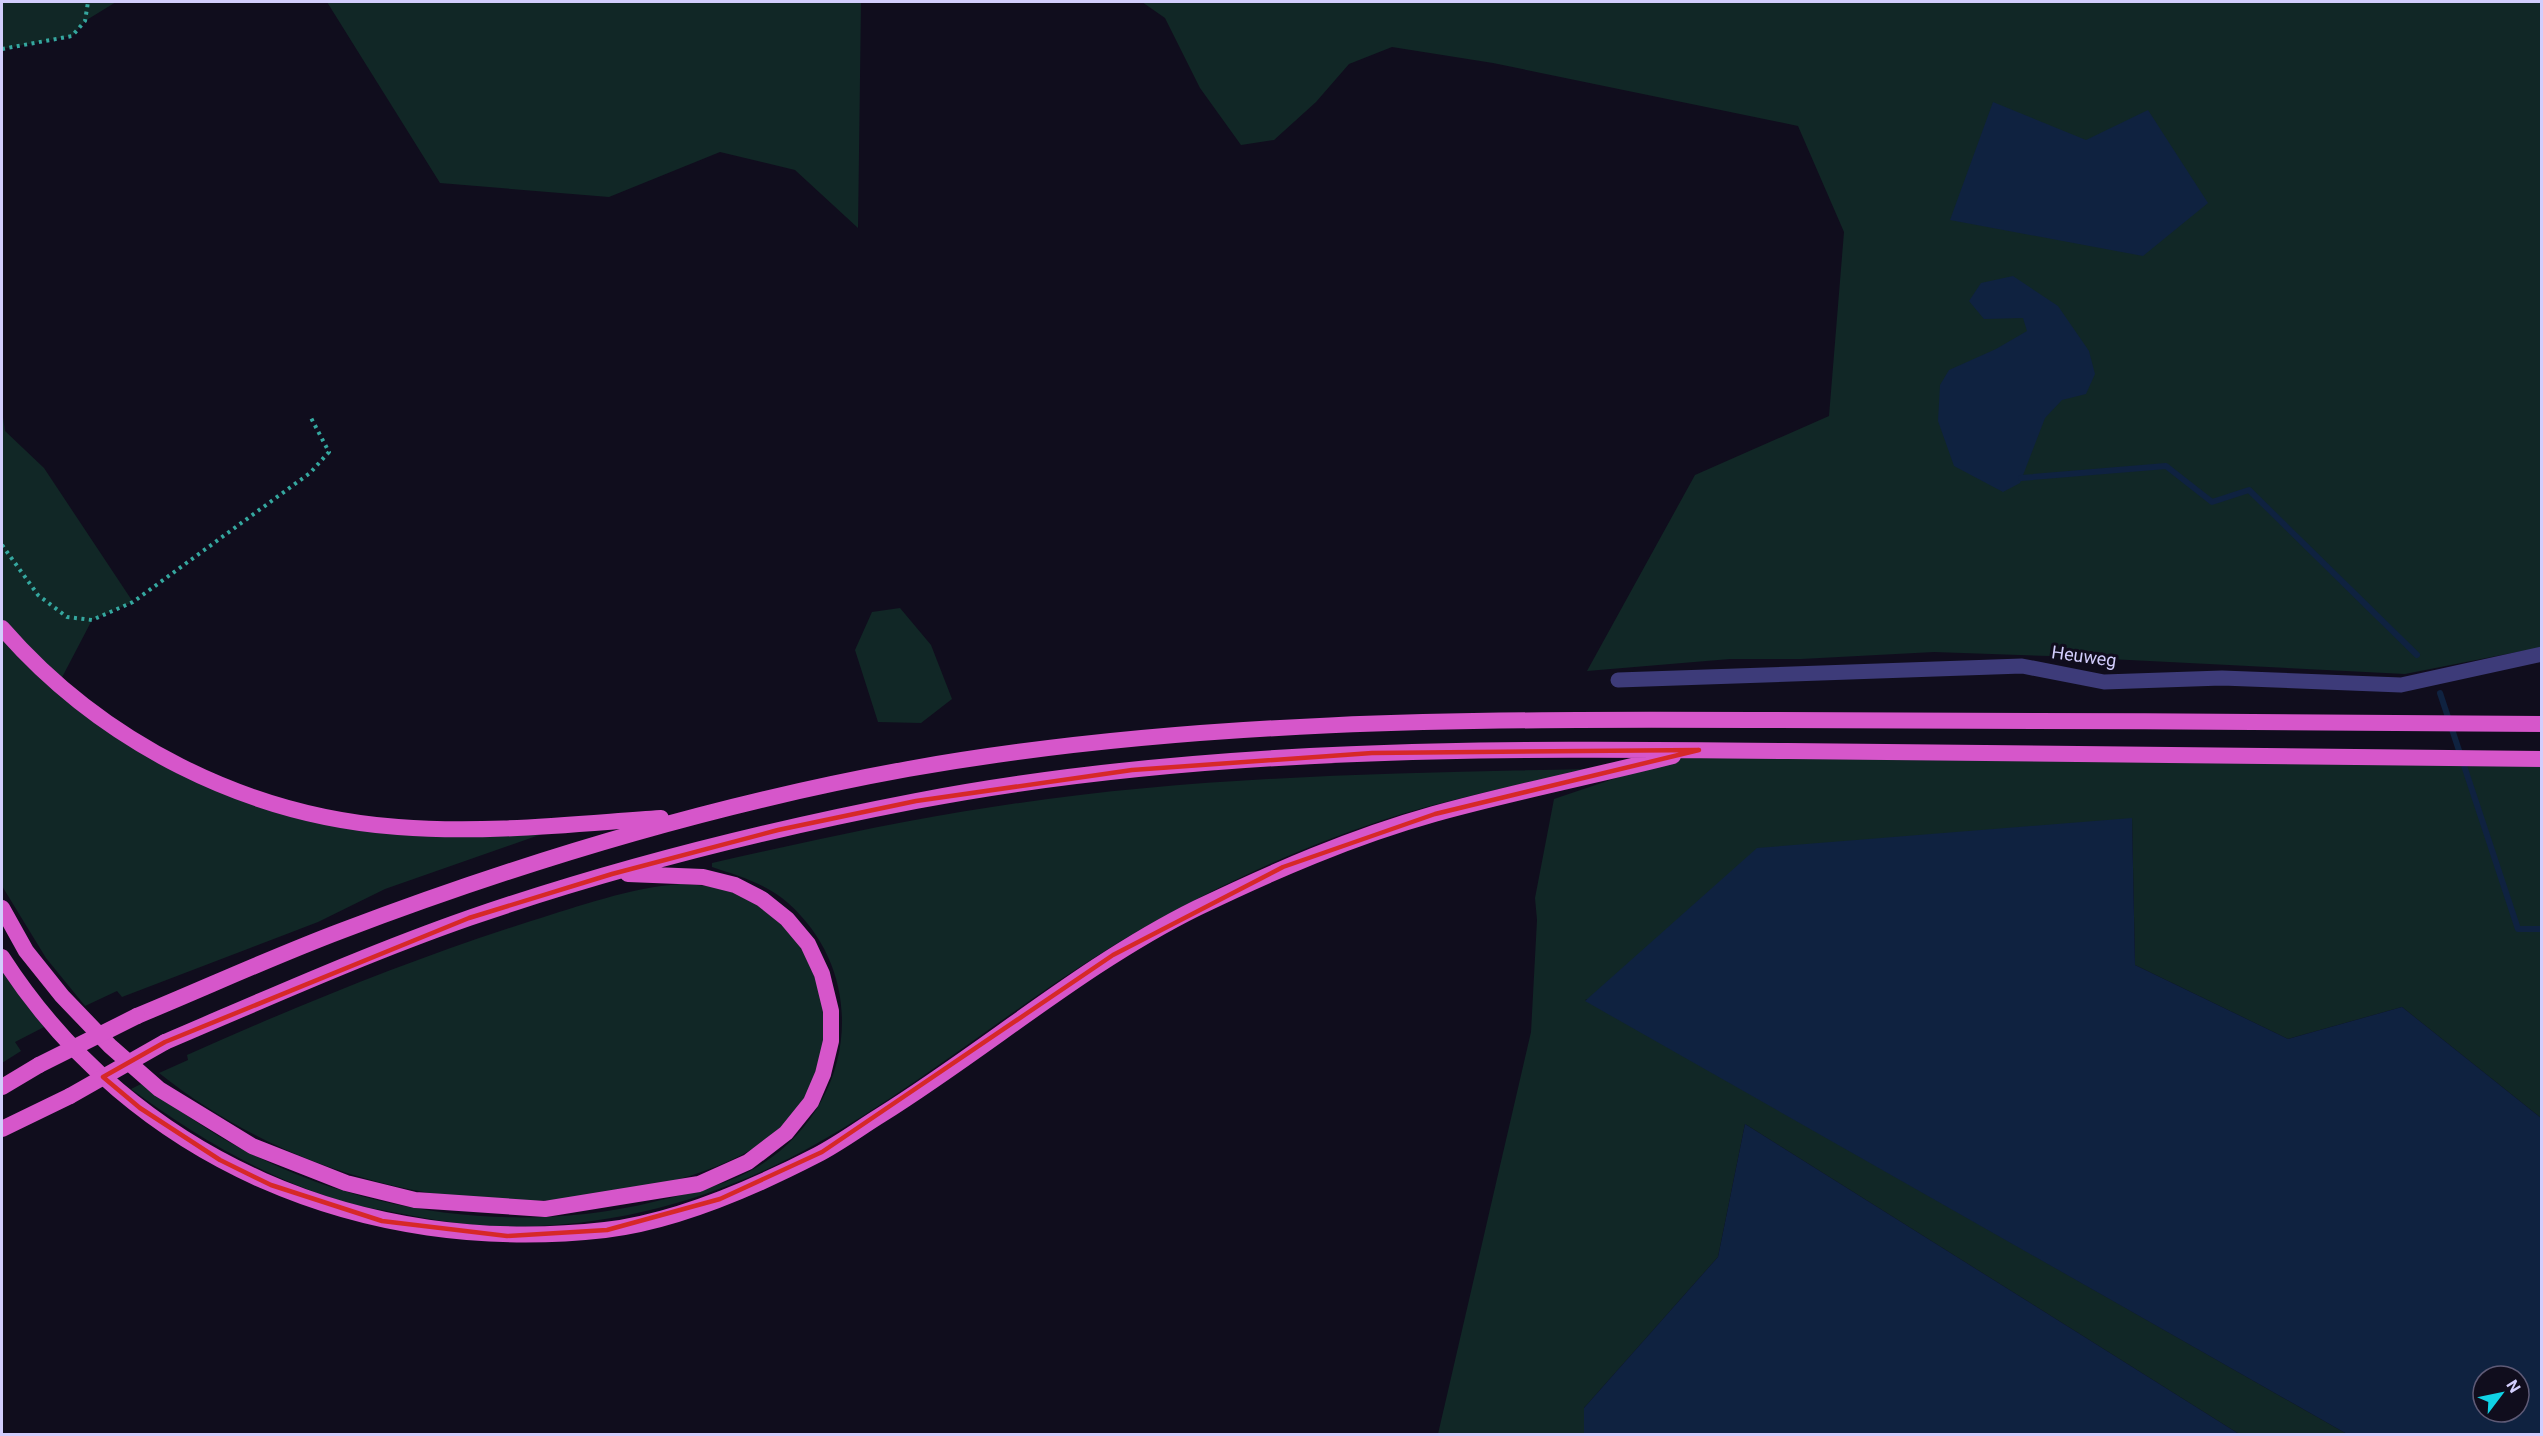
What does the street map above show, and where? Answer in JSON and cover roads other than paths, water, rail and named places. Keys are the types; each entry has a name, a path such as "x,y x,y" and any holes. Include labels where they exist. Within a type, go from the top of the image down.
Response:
{"highway":[{"path":"2,628 24,654 58,685 128,737 172,763 221,785 276,804 358,822 397,827 449,829 495,829 701,816"},
{"path":"2,1087 39,1065 137,1016 339,932 457,889 597,843 770,798 908,769 1114,741 1248,728 1485,719 2541,724"},
{"path":"2,957 50,1021 84,1061 140,1108 184,1139 271,1185 326,1206 371,1218 444,1231 507,1236 607,1230 670,1215 720,1199 822,1152 912,1095 1113,956 1192,911 1283,867 1374,833 1435,814 1699,750"},
{"path":"2,1129 70,1096 165,1042 356,961 469,918 612,874 778,830 916,801 1017,784 1132,770 1372,753 1699,750 2250,754 2541,759"},
{"path":"2,908 26,951 62,996 110,1046 159,1089 252,1146 346,1183 415,1200 545,1209 699,1184 748,1162 786,1132 811,1102 823,1074 831,1041 831,1011 827,993 822,974 808,944 787,919 762,899 735,885 703,877 612,874"}],"street":[{"name":"Heuweg","path":"1618,680 2022,666 2104,682 2222,678 2401,684 2541,654"}],"water":[{"path":"1993,102 2086,140 2148,110 2208,203 2143,256 1950,220"},
{"path":"2013,276 2058,306 2089,351 2095,374 2086,394 2062,400 2045,418 2020,483 2003,492 1954,466 1938,421 1940,385 1949,370 1996,349 2027,331 2023,318 1984,319 1969,301 1981,283"},
{"path":"2132,818 2135,965 2288,1039 2402,1007 2541,1118 2541,1434 2347,1434 1585,1001 1757,848"},
{"path":"1745,1124 2239,1434 1584,1434 1584,1408 1718,1257"}],"waterway":[{"path":"2021,478 2166,466 2212,502 2249,490 2417,655"},
{"path":"2440,693 2518,929 2542,929"}]}
